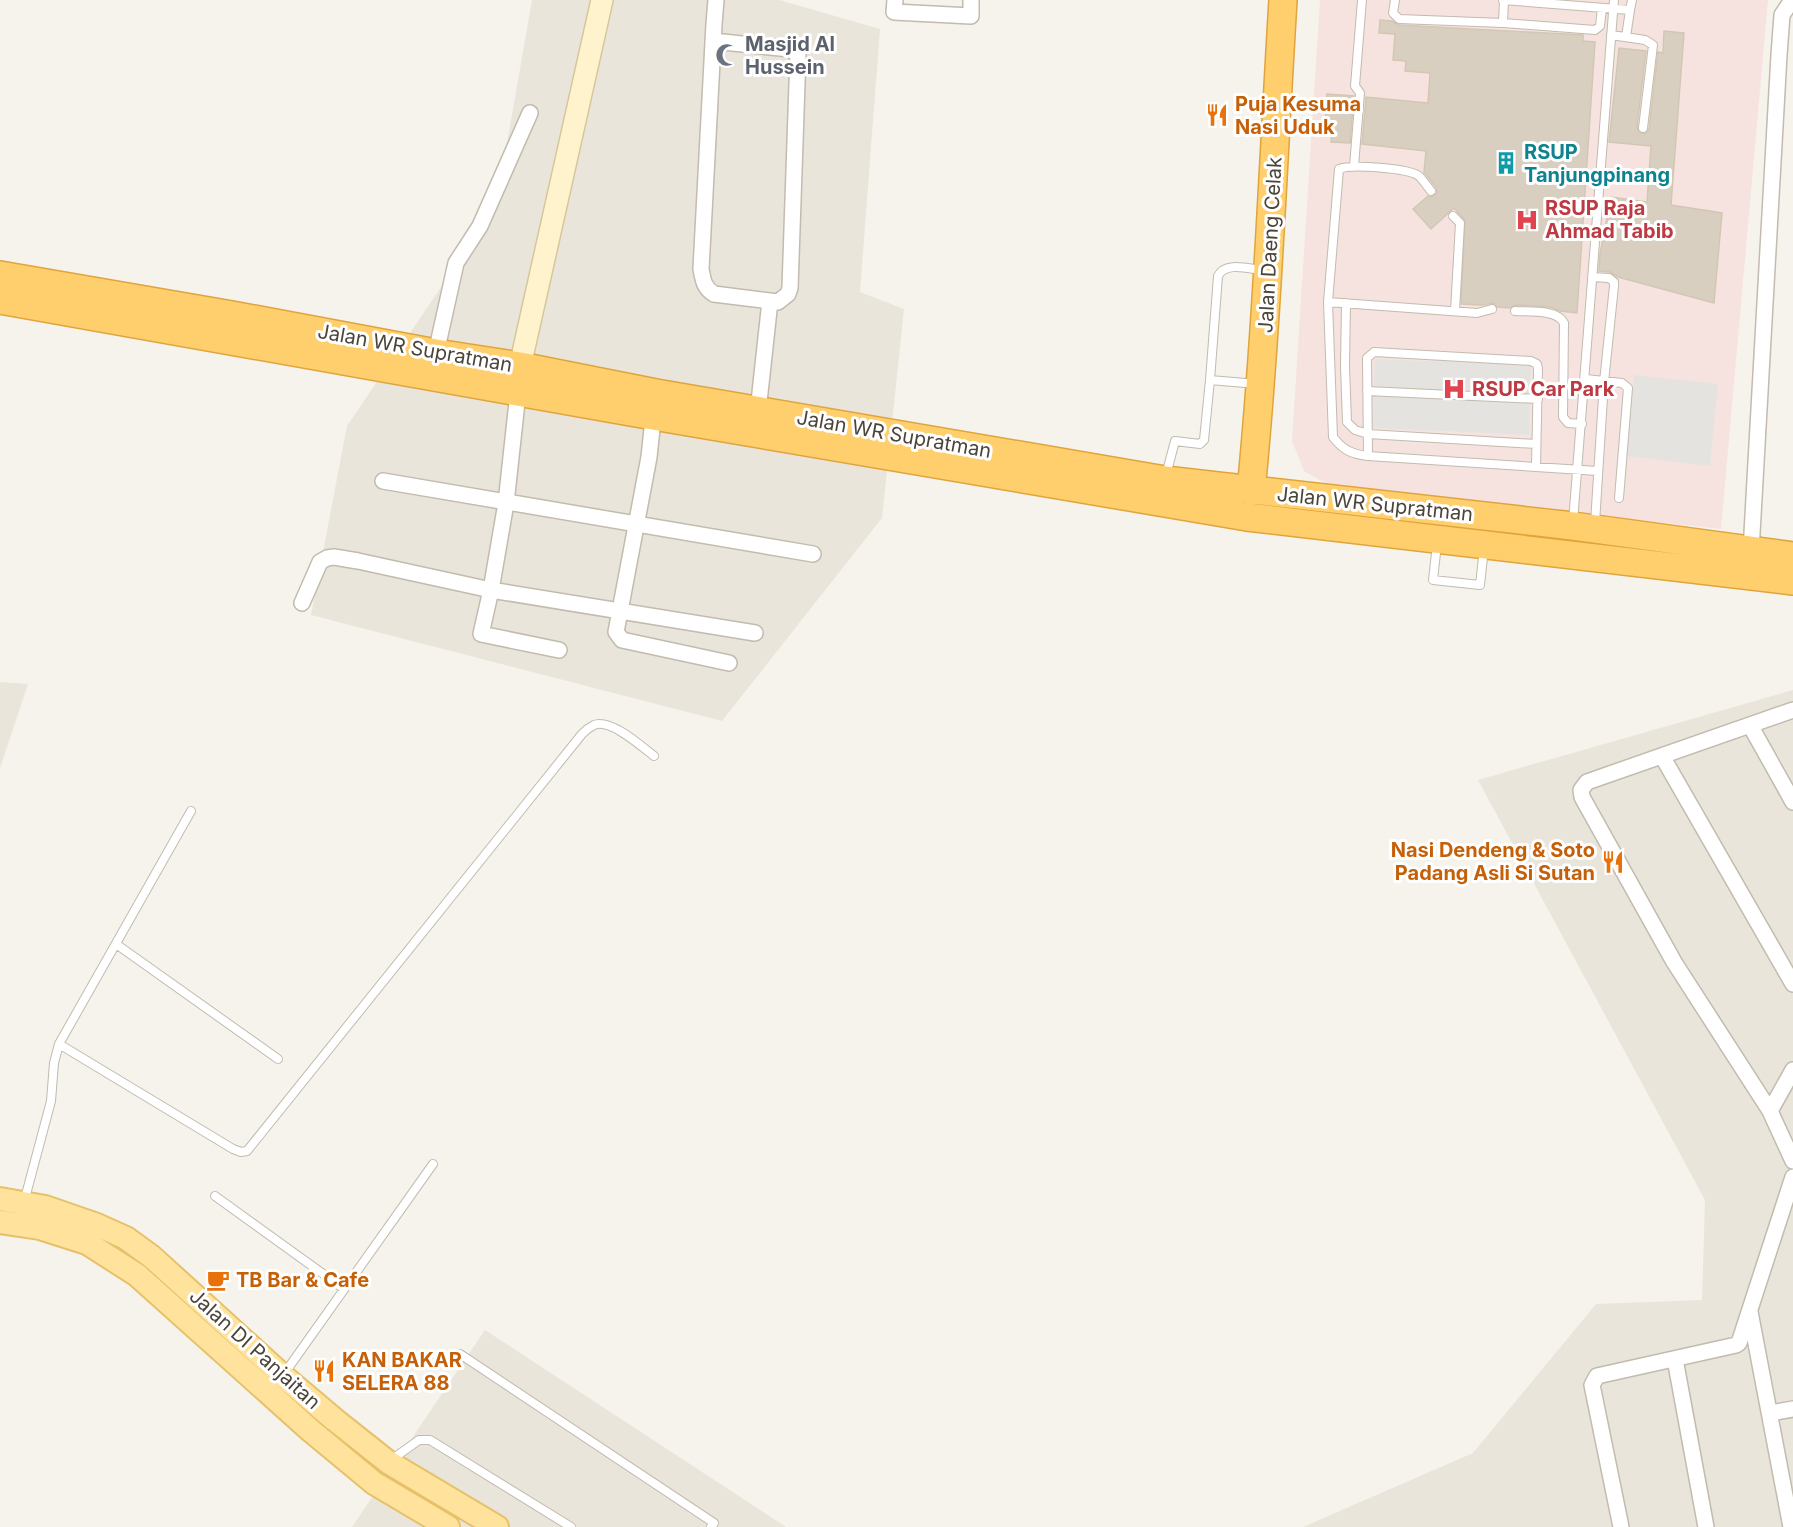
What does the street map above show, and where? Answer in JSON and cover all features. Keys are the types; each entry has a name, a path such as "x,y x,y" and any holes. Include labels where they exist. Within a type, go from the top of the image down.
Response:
{"highway":[{"name":"Jalan Daeng Celak","path":"1251,490 1269,271 1283,0"},
{"name":"Jalan WR Supratman","path":"0,275 436,353 519,379"},
{"name":"Jalan WR Supratman","path":"0,300 519,379 1247,517 1793,581"},
{"name":"Jalan WR Supratman","path":"654,405 758,411 1165,480 1584,528 1793,556"}],"main road":[{"name":"Jalan DI Panjaitan","path":"0,1199 55,1210 126,1238 152,1257 335,1420 388,1462 485,1524"},
{"name":"Jalan DI Panjaitan","path":"0,1222 40,1228 87,1243 137,1275 310,1430 374,1483 448,1527"}],"street":[{"path":"559,650 481,634 506,503 519,379 602,0"},
{"path":"713,41 790,50 798,54 790,288 788,294 778,302 714,294 704,283 701,269 713,41 716,0"},
{"path":"895,0 894,12 971,16 971,0"},
{"path":"1751,551 1779,55 1782,15 1792,0"},
{"path":"436,353 456,263 480,226 530,113"},
{"path":"758,411 770,301"},
{"path":"654,405 649,457 616,632 622,640 729,663"},
{"path":"383,482 813,554"},
{"path":"302,603 320,562 334,557 491,590 621,613 755,633"},
{"path":"1793,710 1587,783 1581,790 1582,797 1674,962 1770,1111 1793,1161"},
{"path":"1750,725 1793,802"},
{"path":"1662,756 1793,984"},
{"path":"1770,1111 1793,1070"},
{"path":"1621,1527 1592,1385 1593,1380 1596,1376 1736,1345 1741,1340 1793,1177"},
{"path":"1775,1228 1793,1226"},
{"path":"1749,1310 1791,1527"},
{"path":"1675,1359 1706,1527"},
{"path":"1770,1413 1793,1409"}],"lane":[{"path":"1354,166 1360,97 1355,86 1362,0"},
{"path":"1395,0 1393,13 1399,19 1503,22 1595,30 1600,26 1602,8"},
{"path":"1503,22 1503,0 1602,8 1613,4 1630,10"},
{"path":"1626,37 1632,0"},
{"path":"1584,528 1577,468 1586,379 1613,4"},
{"path":"1611,35 1645,40 1653,45 1644,128"},
{"path":"1431,191 1418,175 1400,170 1346,166 1338,172 1328,302 1334,437 1341,448 1352,454 1598,471"},
{"path":"1453,216 1460,223 1455,311"},
{"path":"1165,480 1175,441 1200,444 1204,440 1218,276 1221,270 1227,267 1269,271"},
{"path":"1584,528 1598,471 1614,286 1614,282 1609,278 1592,277"},
{"path":"1328,302 1477,313 1492,309"},
{"path":"1346,303 1347,422 1355,430 1368,434 1536,444"},
{"path":"1515,311 1556,314 1562,318 1564,323 1563,417 1568,423 1582,424"},
{"path":"1368,456 1367,358 1374,352 1531,361 1537,364 1538,369 1536,466"},
{"path":"1586,379 1622,383 1628,388 1619,498"},
{"path":"1210,380 1261,385"},
{"path":"1367,391 1538,399"},
{"path":"1437,540 1433,580 1480,585 1485,545"},
{"path":"59,1044 233,1149 241,1152 248,1151 582,734 595,724 605,724 615,728 654,756"},
{"path":"24,1203 51,1101 54,1063 59,1044 191,811"},
{"path":"116,944 278,1059"},
{"path":"283,1376 433,1164"},
{"path":"215,1196 344,1289"},
{"path":"460,1354 715,1526"},
{"path":"388,1462 419,1440 427,1438 571,1527"}],"shaded area":[{"path":"532,0 779,0 880,29 860,292 904,309 882,518 722,721 311,615 347,426 496,206"},
{"name":"RSUP Raja Ahmad Tabib","path":"1320,0 1768,0 1721,529 1334,488 1304,471 1292,441"},
{"path":"1375,359 1531,365 1529,435 1372,428"},
{"path":"1634,375 1718,384 1710,466 1626,456"},
{"path":"0,682 28,684 0,768"},
{"path":"1793,690 1793,1527 1303,1527 1473,1453 1596,1304 1702,1300 1705,1200 1478,780"},
{"path":"485,1330 786,1527 352,1527"}],"building":[{"name":"RSUP Tanjungpinang","path":"1380,20 1392,21 1399,25 1583,35 1583,41 1595,42 1577,313 1550,307 1515,305 1510,308 1497,307 1493,303 1461,304 1465,220 1454,208 1431,229 1413,209 1428,196 1432,197 1437,193 1436,187 1424,172 1426,151 1362,144 1366,97 1428,103 1430,73 1405,71 1406,61 1393,60 1395,34 1379,33"},
{"path":"1664,31 1684,33 1671,205 1722,213 1714,303 1618,277 1610,272 1599,271 1611,197 1647,202 1651,146 1609,142 1619,48 1646,51 1637,127 1639,132 1645,134 1649,129 1658,52 1663,53"},
{"path":"1327,94 1354,96 1350,143 1331,142 1333,121 1325,123"}],"place":[{"name":"Masjid Al Hussein","path":"727,55"},
{"name":"Puja Kesuma Nasi Uduk","path":"1217,115"},
{"name":"RSUP Tanjungpinang","path":"1506,163"},
{"name":"RSUP Raja Ahmad Tabib","path":"1527,220"},
{"name":"RSUP Car Park","path":"1454,389"},
{"name":"Nasi Dendeng & Soto Padang Asli Si Sutan","path":"1613,862"},
{"name":"TB Bar & Cafe","path":"218,1280"},
{"name":"KAN BAKAR SELERA 88","path":"324,1371"}]}
